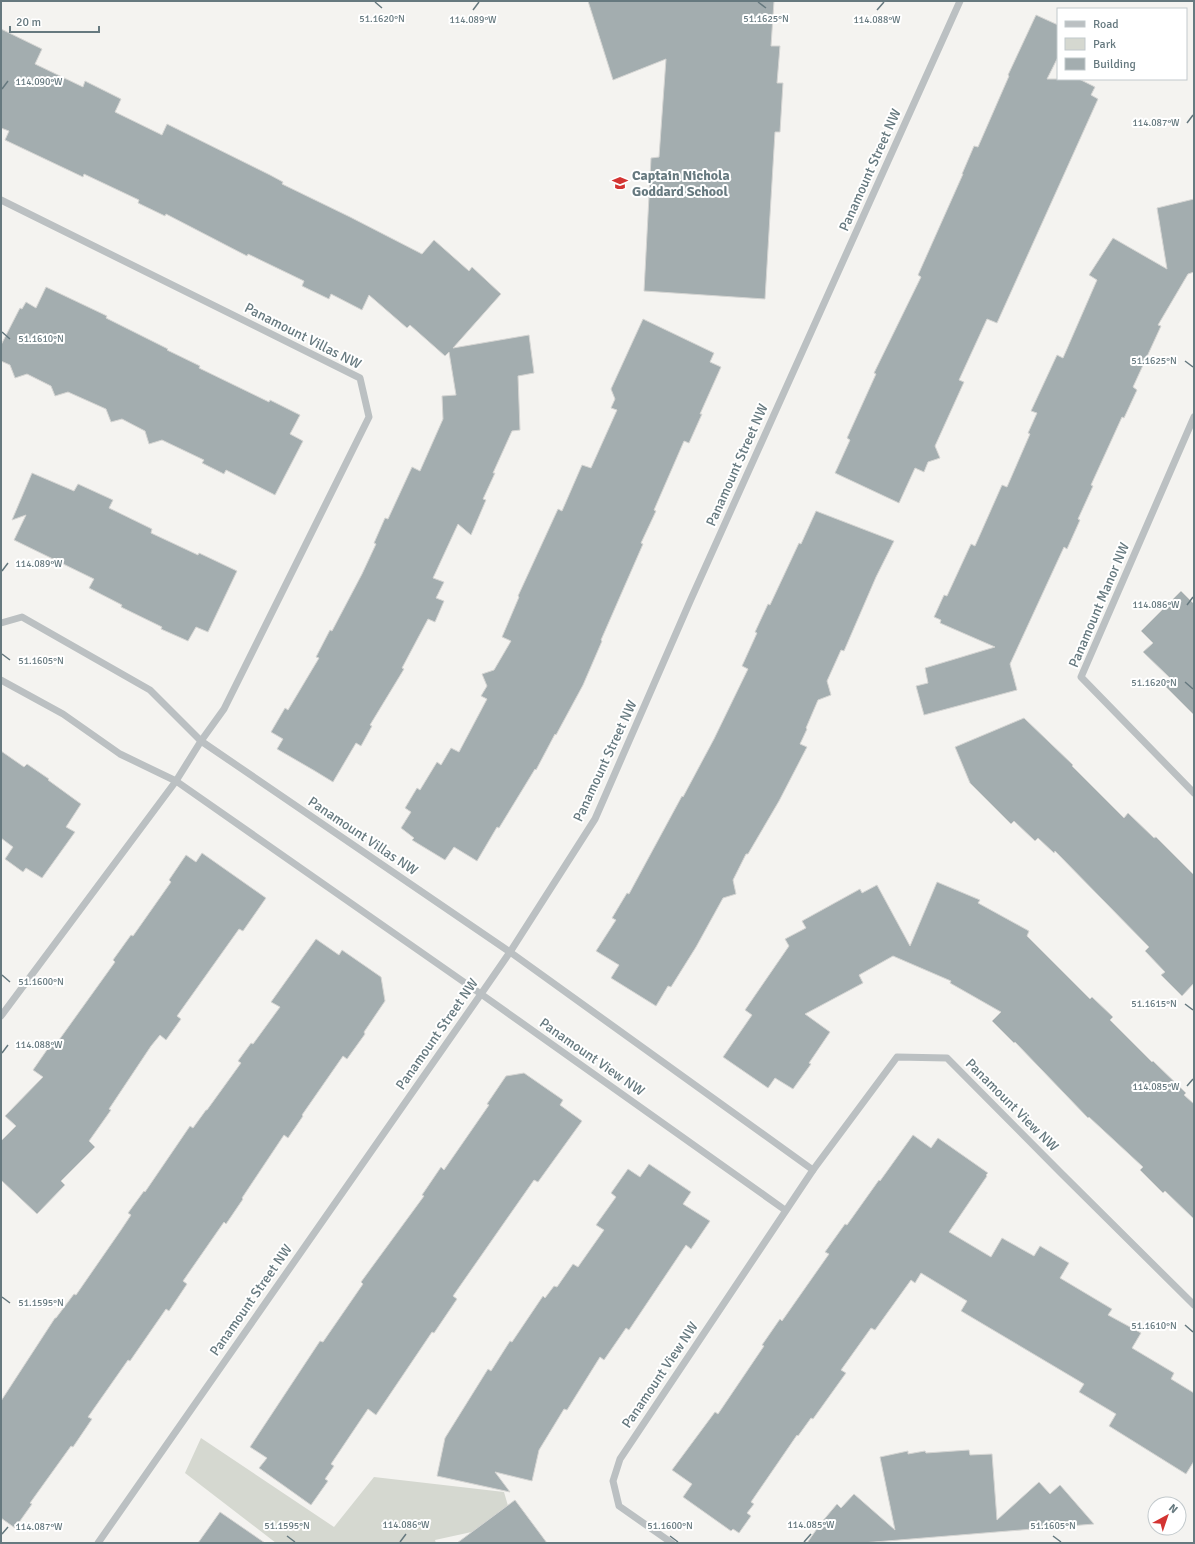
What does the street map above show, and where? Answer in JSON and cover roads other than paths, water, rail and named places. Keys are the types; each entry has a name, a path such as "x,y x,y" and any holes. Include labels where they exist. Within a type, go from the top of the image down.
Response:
{"street":[{"name":"Panamount Street NW","path":"98,1543 510,952 595,820 691,599 960,1"},
{"name":"Panamount Villas NW","path":"1,200 360,378 369,417 224,709 201,741 176,781 1,1016"},
{"name":"Panamount Manor NW","path":"1194,417 1081,677 1194,793"},
{"path":"1,622 22,617 150,690 201,741"},
{"path":"1,680 63,714 120,754 176,781 481,994"},
{"name":"Panamount Villas NW","path":"201,741 510,952"},
{"path":"510,952 812,1170"},
{"name":"Panamount View NW","path":"481,994 785,1210"},
{"name":"Panamount View NW","path":"672,1543 619,1506 613,1481 620,1458 812,1170 898,1056 947,1058 1194,1306"}],"place":[{"name":"Captain Nichola Goddard School","path":"620,183"}]}
